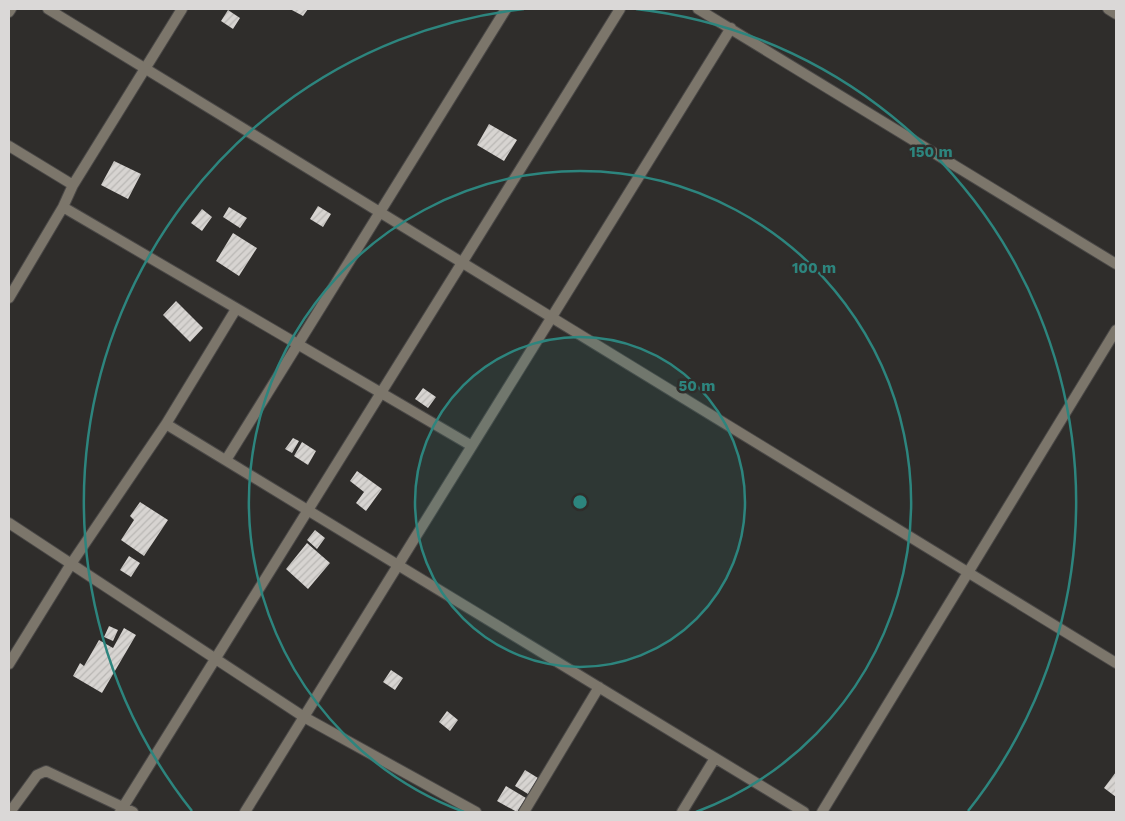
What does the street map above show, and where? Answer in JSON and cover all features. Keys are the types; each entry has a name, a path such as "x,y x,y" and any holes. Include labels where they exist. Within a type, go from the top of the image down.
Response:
{"street":[{"path":"48,9 147,67 1116,663"},
{"path":"9,298 63,207 73,185 182,9"},
{"path":"226,460 506,9"},
{"path":"10,812 37,775 46,771 125,810 216,658 620,9"},
{"path":"698,9 1116,264"},
{"path":"1108,9 1116,14"},
{"path":"246,812 551,316 731,28"},
{"path":"9,146 73,185"},
{"path":"63,207 472,446"},
{"path":"9,664 71,564 166,424 236,309"},
{"path":"822,812 1116,330"},
{"path":"166,424 804,812"},
{"path":"9,523 304,717 476,812"},
{"path":"524,812 599,687"},
{"path":"682,812 715,758"}],"building":[{"path":"290,9 308,9 303,16"},
{"path":"228,10 240,18 233,29 221,21"},
{"path":"489,124 517,140 504,161 477,145"},
{"path":"114,161 141,174 128,199 101,185"},
{"path":"318,206 331,214 323,227 310,219"},
{"path":"229,207 247,218 240,228 223,217"},
{"path":"202,209 212,217 202,231 191,223"},
{"path":"233,233 257,248 239,276 216,261"},
{"path":"176,301 203,328 190,342 163,315"},
{"path":"423,388 436,397 428,408 415,399"},
{"path":"293,438 299,441 292,453 285,449"},
{"path":"302,442 316,451 308,465 294,456"},
{"path":"357,471 382,489 366,511 356,503 364,492 350,481"},
{"path":"140,502 168,520 144,556 121,540 134,520 130,516"},
{"path":"315,530 325,538 317,549 307,540"},
{"path":"307,543 330,563 308,589 286,569"},
{"path":"129,556 140,563 131,577 120,570"},
{"path":"109,626 118,630 113,641 104,637"},
{"path":"124,628 136,635 102,693 73,676 80,663 84,666 99,640 113,648"},
{"path":"391,670 403,678 395,690 383,682"},
{"path":"447,711 458,720 450,731 439,722"},
{"path":"525,770 538,778 528,794 515,786"},
{"path":"1116,772 1116,797 1104,788"},
{"path":"506,786 526,798 517,812 497,801"}]}
